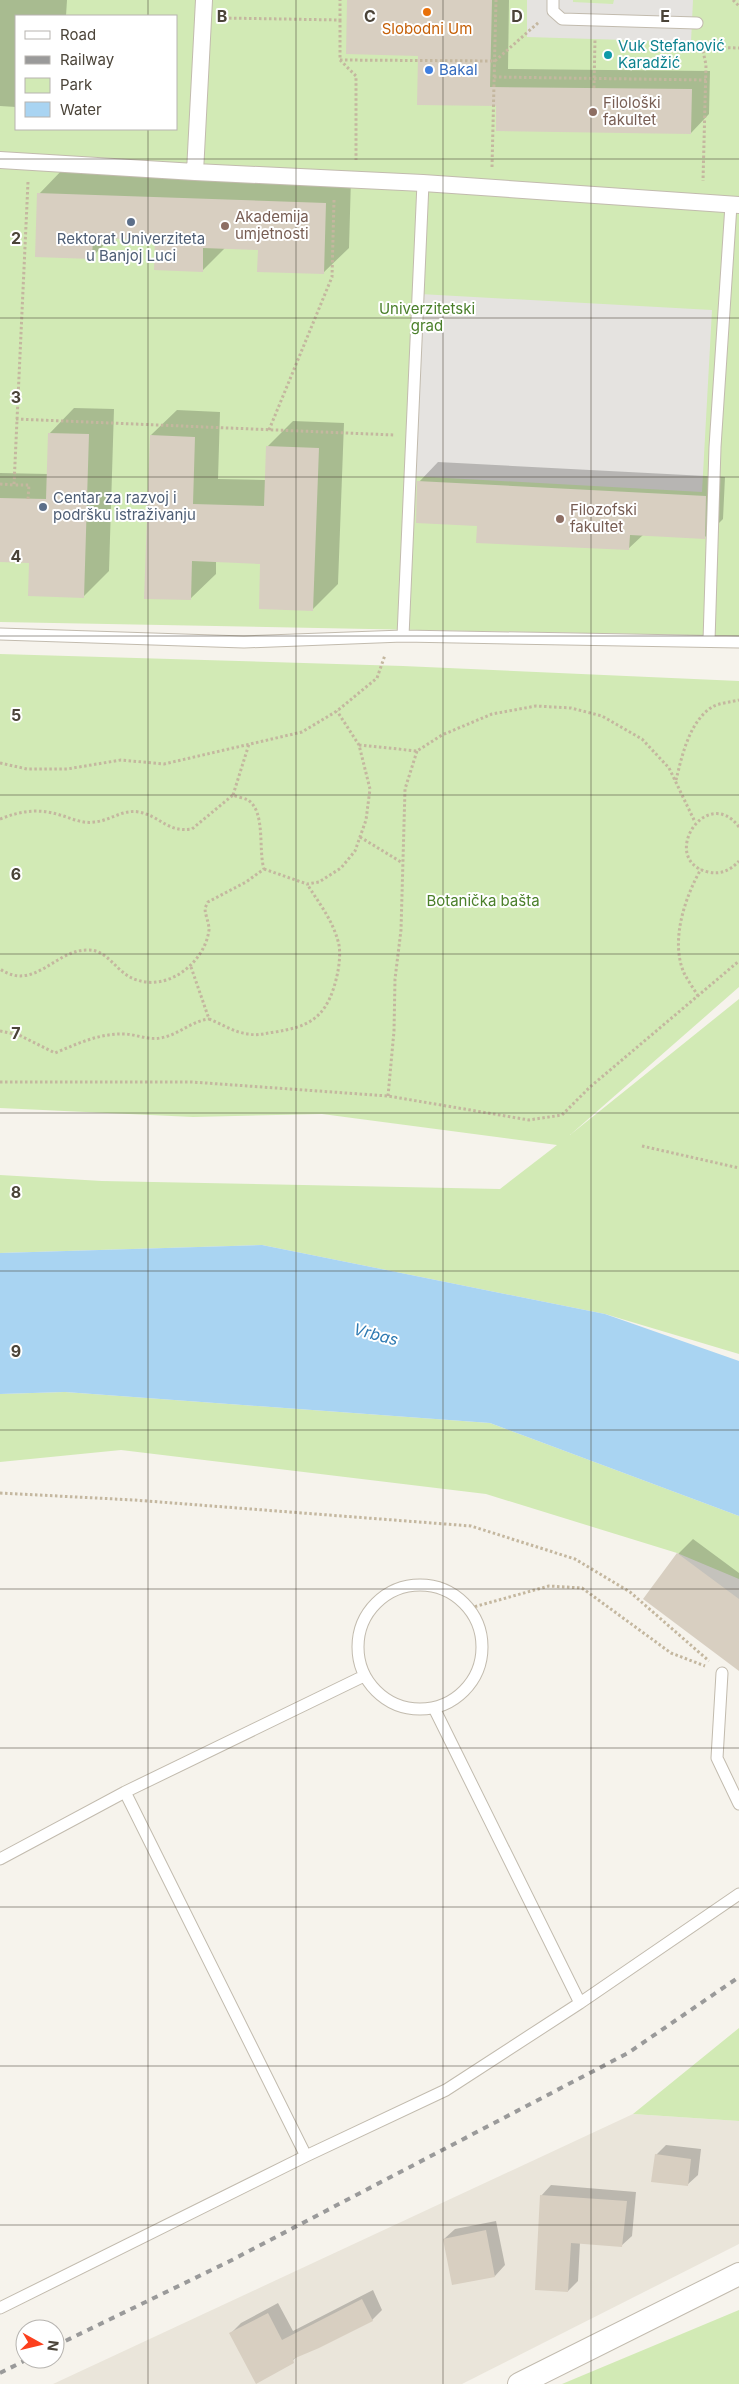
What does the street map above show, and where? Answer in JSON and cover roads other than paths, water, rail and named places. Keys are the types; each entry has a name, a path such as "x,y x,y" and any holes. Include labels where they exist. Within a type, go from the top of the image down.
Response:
{"street":[{"path":"195,172 204,0"},
{"path":"0,160 491,188 735,205"},
{"path":"519,2384 739,2274"}],"lane":[{"path":"553,5 562,18 697,23"},
{"path":"403,636 423,184"},
{"path":"709,641 715,447 735,205"},
{"path":"0,634 244,642 391,638 403,636 739,642"},
{"path":"416,1584 430,1585 456,1594 470,1608 480,1627 483,1647 479,1668 469,1686 454,1700 434,1708 414,1709 394,1704 377,1692 364,1676 358,1656 358,1635 366,1615 379,1599 396,1588 416,1584"},
{"path":"722,1672 717,1758 739,1804"},
{"path":"0,1859 125,1792 364,1676"},
{"path":"434,1708 580,2003"},
{"path":"125,1792 306,2156"},
{"path":"0,2308 306,2156 446,2090 580,2003 739,1894"}],"water":[{"name":"Vrbas","path":"262,1245 605,1314 739,1361 739,1516 490,1423 65,1392 0,1394 0,1253"}],"railway":[{"path":"65,2341 230,2261 628,2053 739,1977"},
{"path":"0,2373 15,2366"}],"place":[{"name":"Slobodni Um","path":"427,12"},
{"name":"Vuk Stefanović Karadžić","path":"608,55"},
{"name":"Bakal","path":"429,70"},
{"name":"Filološki fakultet","path":"593,112"},
{"name":"Rektorat Univerziteta u Banjoj Luci","path":"131,222"},
{"name":"Akademija umjetnosti","path":"225,226"},
{"name":"Centar za razvoj i podršku istraživanju","path":"43,507"},
{"name":"Filozofski fakultet","path":"560,519"}],"park label":[{"name":"Univerzitetski grad","path":"427,318"},
{"name":"Botanička bašta","path":"483,901"}]}
